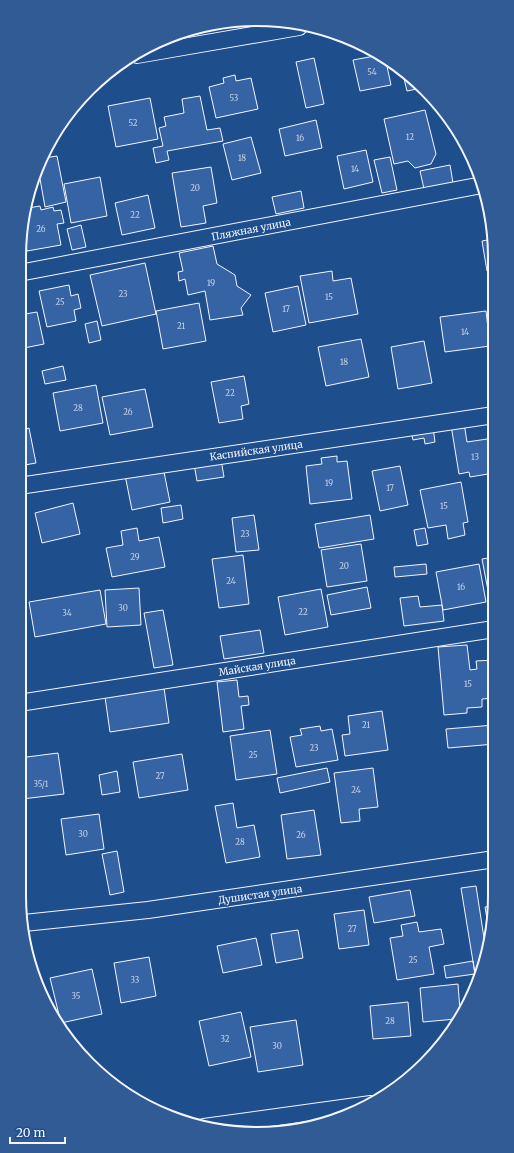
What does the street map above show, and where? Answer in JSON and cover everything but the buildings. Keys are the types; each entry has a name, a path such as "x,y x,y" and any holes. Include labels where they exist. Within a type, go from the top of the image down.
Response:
{"street":[{"path":"150,53 291,28"},
{"name":"Пляжная улица","path":"26,272 477,186"},
{"name":"Каспийская улица","path":"26,485 488,416"},
{"name":"Майская улица","path":"26,701 488,631"},
{"name":"Душистая улица","path":"28,924 148,910 488,860"},
{"path":"223,1124 350,1107"}]}
